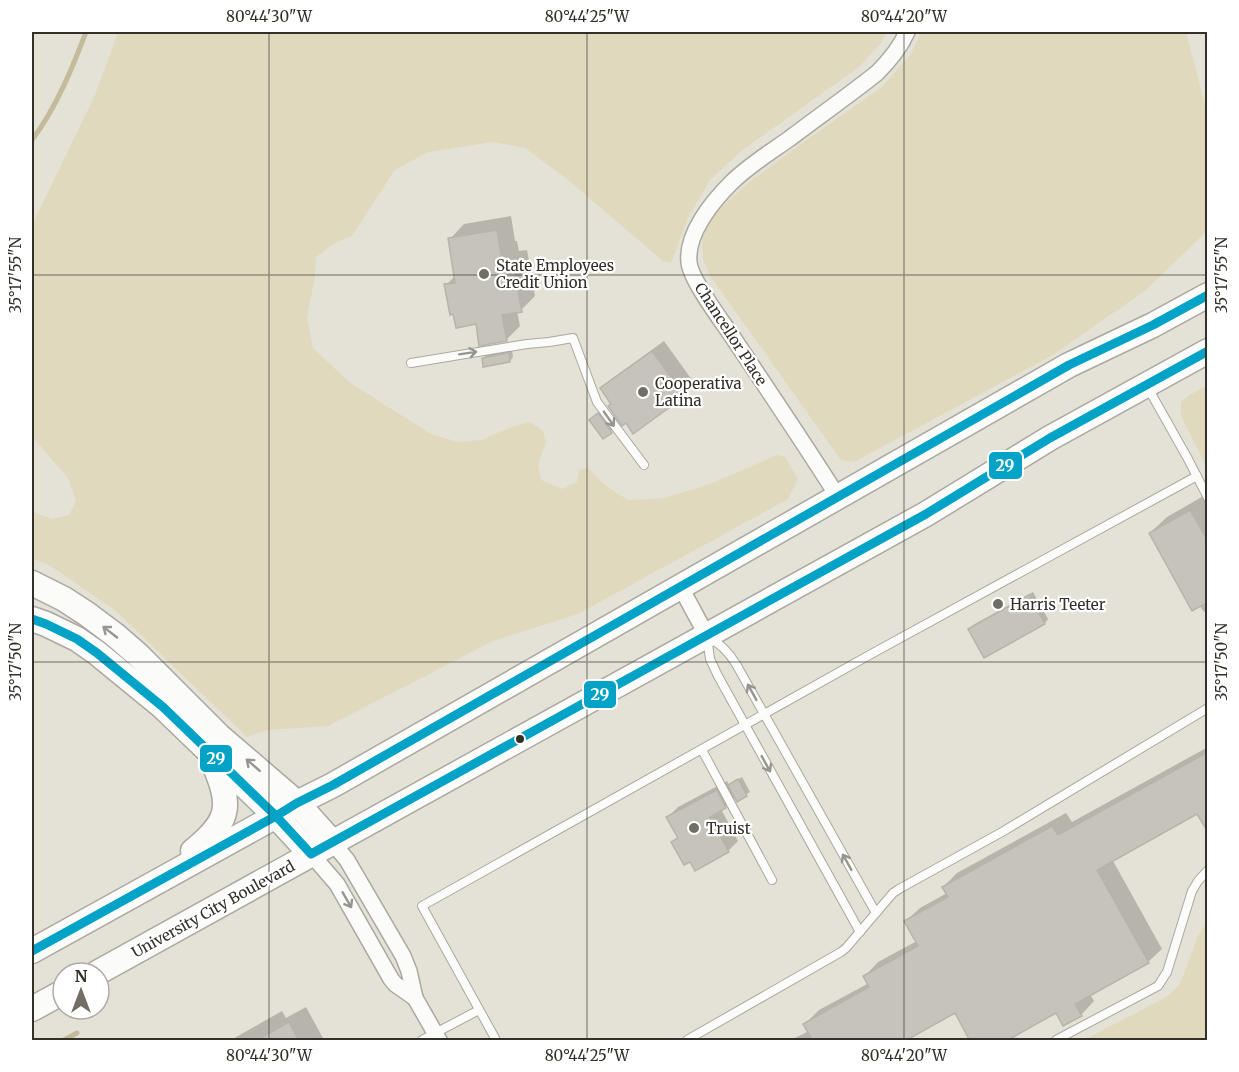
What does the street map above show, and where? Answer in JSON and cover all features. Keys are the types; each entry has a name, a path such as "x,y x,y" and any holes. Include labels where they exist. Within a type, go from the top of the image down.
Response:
{"main road":[{"path":"32,951 354,773 1068,365 1153,325 1208,295"},
{"path":"1146,385 1169,362 1208,336"},
{"name":"University City Boulevard","path":"111,965 926,514 1050,438 1208,351"},
{"path":"32,583 72,604 137,654 219,736 297,803 322,848"},
{"path":"32,619 77,639 97,653 163,707 276,816 322,848"},
{"path":"153,884 210,837 219,826 226,798 210,754"},
{"path":"32,1010 51,999"}],"street":[{"name":"Chancellor Place","path":"838,497 698,285 689,262 690,246 700,222 730,184 744,171 877,73 897,50 907,32"},
{"path":"680,586 707,636"},
{"path":"322,848 338,884 391,979 415,998"},
{"path":"322,848 347,860 403,956 415,998 432,1038"}],"lane":[{"path":"411,363 573,338 597,402 644,465"},
{"path":"1146,385 1208,498"},
{"path":"496,1041 422,906 881,649 1197,476"},
{"path":"707,636 729,653 876,913"},
{"path":"707,636 713,667 860,932"},
{"path":"687,1041 841,952 893,892 1002,832 1208,708"},
{"path":"702,750 772,880"},
{"path":"1056,1041 1158,986 1167,972 1192,891 1198,880 1208,870"},
{"path":"432,1038 480,1010"}],"shaded area":[{"path":"118,32 887,32 881,43 859,67 740,152 710,180 688,218 671,263 663,261 567,179 525,148 493,142 428,152 394,171 352,236 333,244 316,257 307,318 313,348 349,382 431,434 458,442 481,440 530,422 543,431 546,443 538,464 541,480 562,489 577,482 579,470 588,468 605,485 628,500 664,498 710,484 777,455 785,457 798,479 788,499 578,614 493,641 328,726 267,730 247,737 116,611 49,565 32,558 32,512 52,519 69,515 76,501 68,478 32,438 32,225 95,95"},
{"path":"921,32 1186,32 1207,112 1207,231 1146,290 1053,355 854,462 841,460 710,276 703,259 702,238 713,215 749,182 882,87 911,54"},
{"path":"1207,385 1207,468 1181,416 1181,402"},
{"path":"1207,922 1207,1040 1084,1040 1168,996 1180,984 1198,936"}],"building":[{"name":"State Employees Credit Union","path":"497,230 501,255 503,254 505,264 513,263 522,312 502,315 507,341 479,346 476,324 456,328 453,314 450,315 444,284 455,283 448,238"},
{"name":"Cooperativa Latina","path":"652,351 685,396 633,434 626,423 622,426 608,406 611,404 600,388"},
{"path":"509,353 510,362 483,367 482,358"},
{"path":"598,413 612,433 603,439 589,420"},
{"path":"1190,510 1208,541 1208,602 1192,611 1149,533"},
{"path":"1029,595 1045,624 984,658 968,629"},
{"path":"1208,752 1208,832 1197,814 1097,870 1149,963 1075,1004 1082,1016 1063,1026 1056,1013 1006,1041 970,1041 955,1013 905,1041 813,1041 803,1024 869,987 863,976 918,946 904,921 948,897 942,887 1052,826 1058,835"},
{"path":"738,779 747,796 737,802 728,785"},
{"name":"Truist","path":"717,790 726,808 710,817 729,852 695,871 690,862 684,865 671,842 678,838 666,817"},
{"path":"289,1022 299,1041 255,1041"}],"waterway":[{"path":"32,140 56,102 86,32"},
{"path":"64,1040 77,1033"}],"transit line":[{"name":"29","path":"32,951 333,785 1069,365 1153,325 1208,295"},
{"name":"29","path":"32,619 77,639 163,707 276,816 311,854 926,514 1050,438 1208,351"}],"place":[{"name":"State Employees Credit Union","path":"484,274"},
{"name":"Cooperativa Latina","path":"643,392"},
{"name":"Harris Teeter","path":"998,604"},
{"name":"Truist","path":"694,828"}]}
